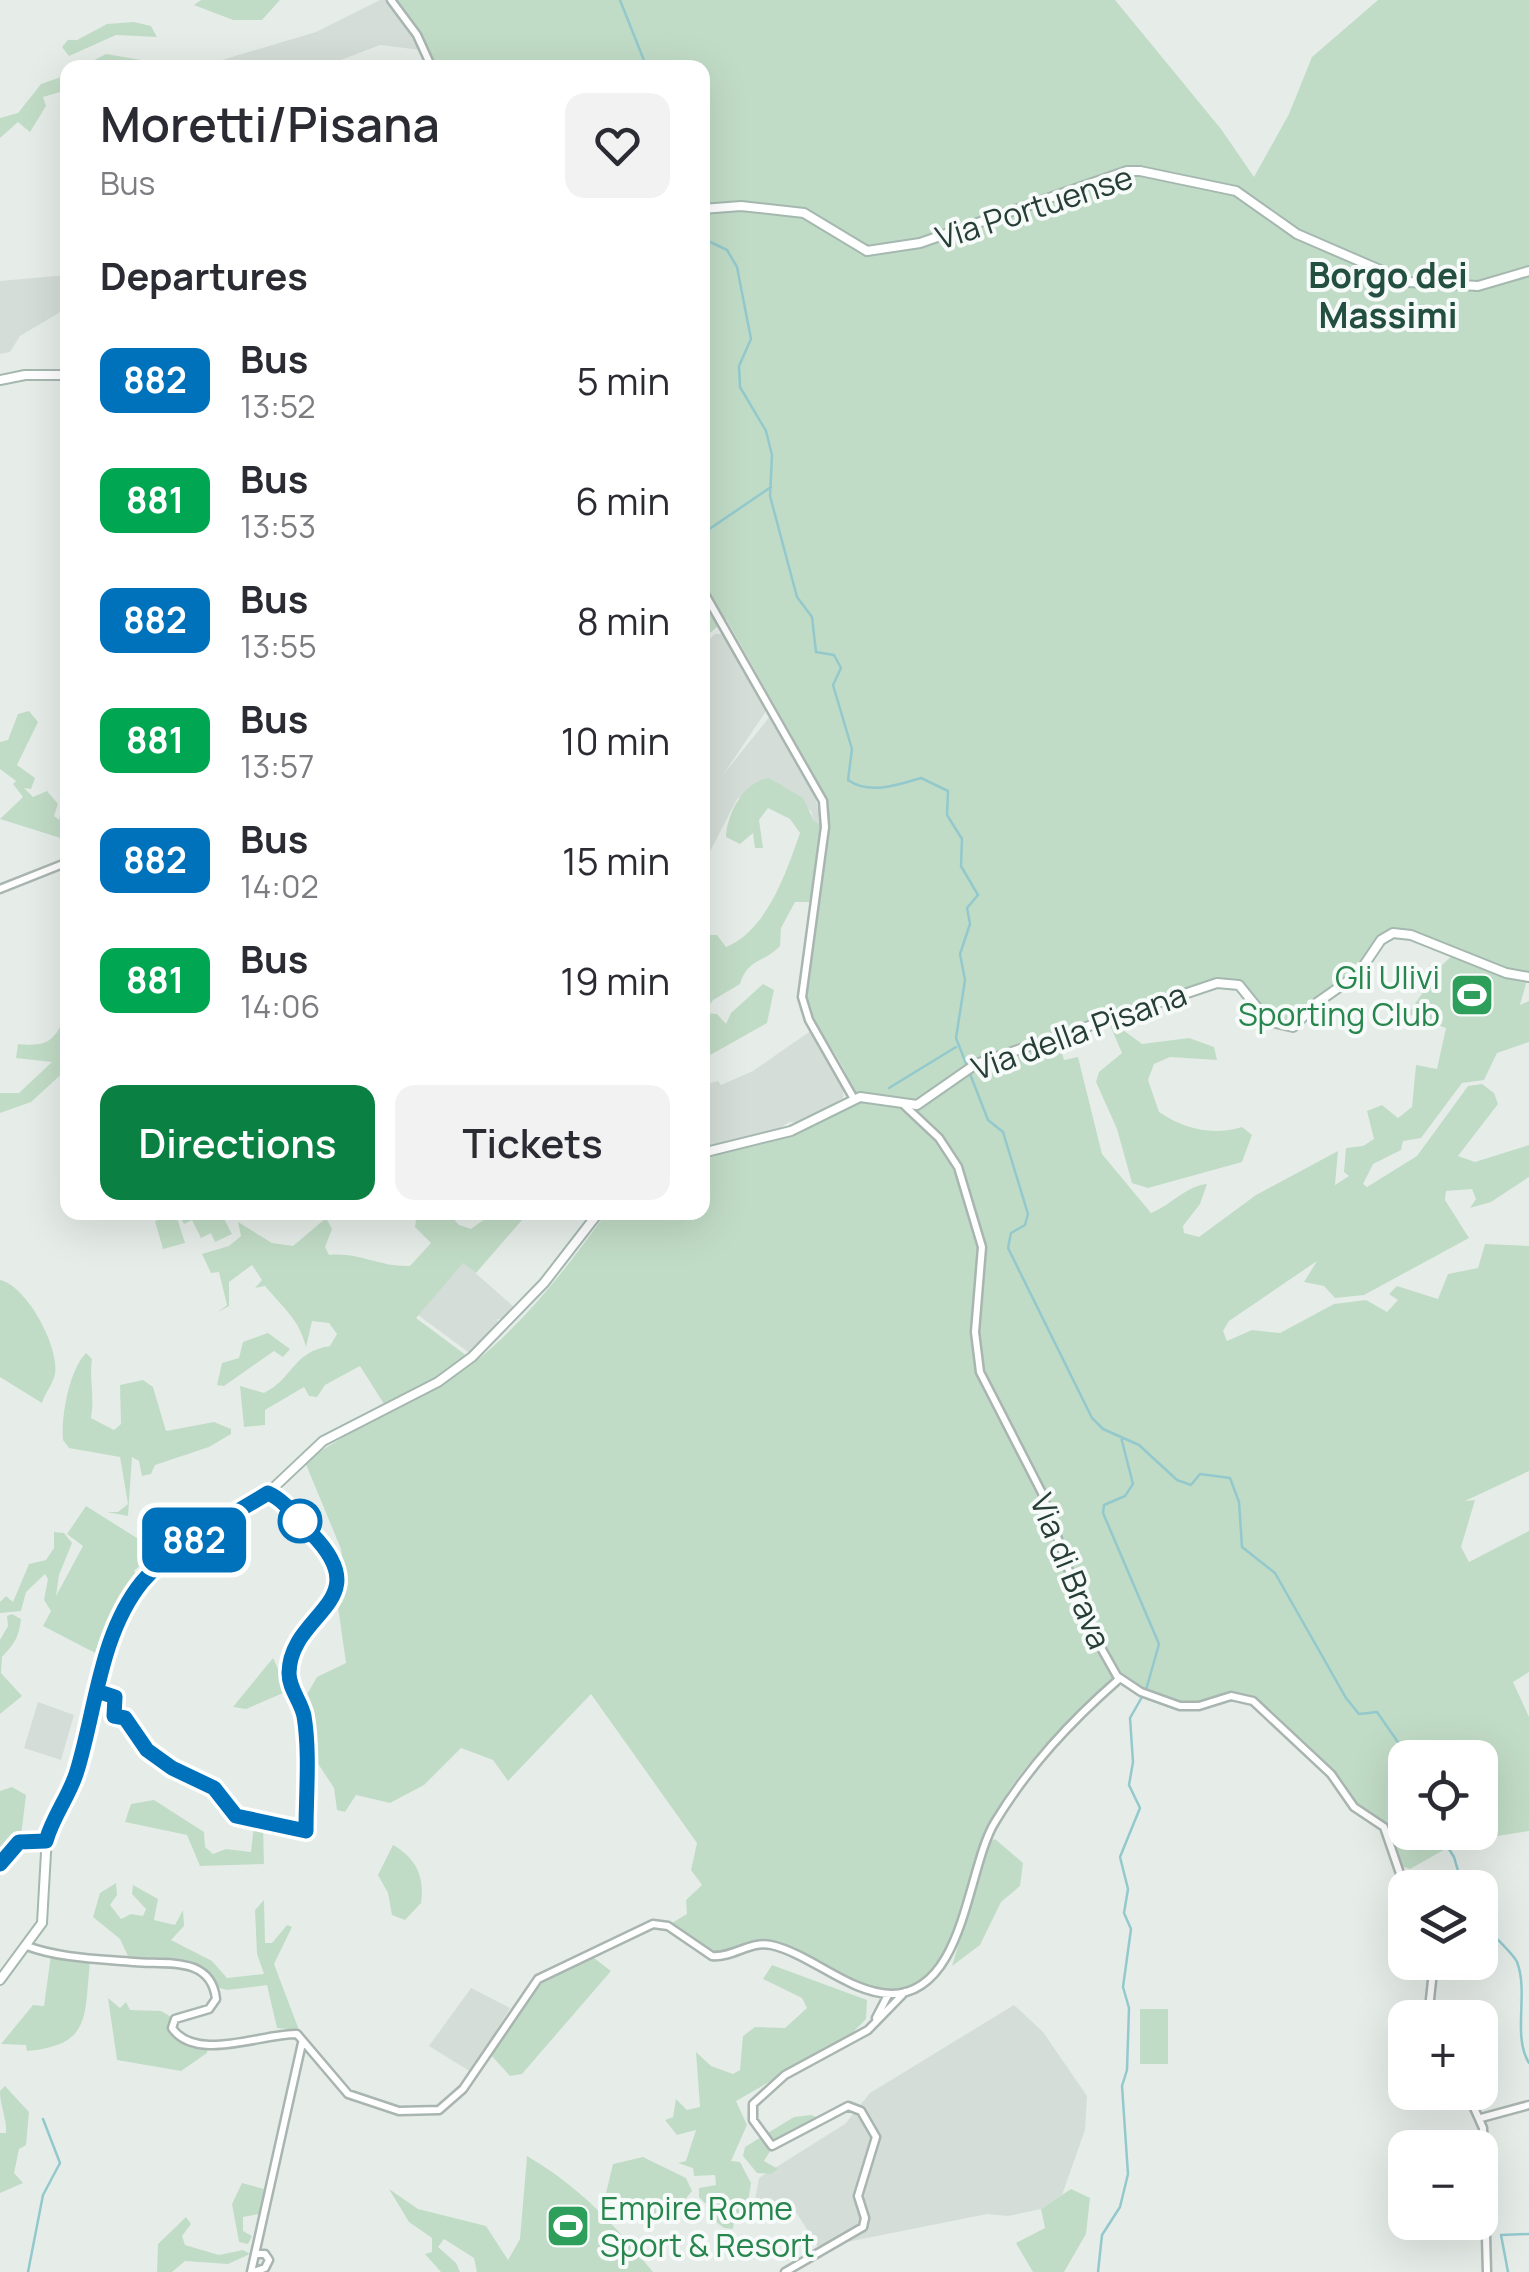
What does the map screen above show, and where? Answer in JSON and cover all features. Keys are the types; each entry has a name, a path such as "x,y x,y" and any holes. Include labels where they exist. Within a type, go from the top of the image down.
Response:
{"main road":[{"name":"Via Portuense","path":"710,208 741,206 804,213 855,247 880,251 920,244 1127,171 1140,171 1236,191 1297,234 1408,282 1478,286 1529,271"},
{"path":"0,380 60,375"},
{"name":"Via della Pisana","path":"904,1105 921,1103 972,1066 1223,982 1244,988 1271,1023 1295,1026 1318,1002 1358,974 1381,940 1396,933 1506,973 1529,976"},
{"path":"710,1150 796,1129 854,1099 878,1096 904,1105"},
{"path":"0,1980 43,1920 46,1841 75,1776 95,1693 120,1619 142,1582 224,1518 268,1493 323,1440 440,1380 472,1357 544,1283 593,1220"},
{"path":"0,1864 19,1842 46,1841"}],"street":[{"path":"391,0 417,36 428,60"},
{"path":"710,603 824,801 825,830 802,997 809,1020 854,1099"},
{"path":"0,888 60,865"},
{"name":"Via di Brava","path":"904,1105 938,1138 958,1167 982,1248 975,1332 980,1372 1042,1493 1089,1627 1119,1680 1184,1707 1231,1696 1253,1702 1327,1770 1355,1808 1384,1827 1399,1870"},
{"path":"785,2272 863,2226 866,2218 858,2196 876,2137 861,2110 848,2106 772,2146 754,2122 753,2106 785,2075 874,2022 936,1969 952,1946 988,1835 1020,1784 1049,1744 1119,1680"},
{"path":"27,1945 37,1950 136,1963 167,1960 196,1970 213,1986 216,1999 210,2009 174,2021 174,2032 186,2039 215,2044 289,2034 312,2050 337,2085 354,2096 399,2112 439,2110 463,2090 522,1998 540,1978 656,1924 672,1928 712,1956 770,1944 868,1988 889,1994 906,1992"},
{"path":"27,1945 37,1950"},
{"path":"868,1988 881,2002 892,2004"},
{"path":"874,2022 881,2002 889,1994"},
{"path":"889,1994 892,2004"},
{"path":"254,2270 301,2041"},
{"path":"297,2055 303,2049 312,2050"},
{"path":"1480,2118 1529,2105"},
{"path":"1476,2110 1480,2118 1486,2272"},
{"path":"254,2270 269,2262 257,2251"}],"shaded area":[{"path":"385,0 421,50 380,45 341,60 222,60 316,32"},
{"path":"60,276 60,312 20,336 10,352 0,354 0,281"},
{"path":"725,634 768,708 723,775 771,715 811,783 822,823 814,822 811,811 769,780 737,799 710,851 710,639"},
{"path":"812,1030 844,1086 843,1098 802,1123 789,1122 776,1131 710,1147 710,1083 718,1081 721,1085 753,1071"},
{"path":"463,1262 515,1308 505,1319 497,1319 499,1327 471,1354 418,1315"},
{"path":"38,1702 74,1715 61,1760 24,1748"},
{"path":"471,1988 510,2008 471,2072 429,2046"},
{"path":"1014,2005 1043,2032 1087,2096 1085,2130 1062,2195 1041,2209 1008,2216 987,2214 837,2244 822,2253 794,2209 759,2215 754,2206 759,2178 845,2124 870,2093"}],"green space":[{"path":"201,0 280,0 262,20 233,20 194,5"},
{"path":"394,0 1115,0 1221,129 1254,177 1289,114 1312,57 1378,0 1529,0 1529,973 1520,1005 1529,1001 1529,1042 1497,1053 1484,1080 1462,1083 1421,1138 1403,1141 1401,1150 1373,1164 1363,1184 1367,1187 1417,1156 1468,1086 1482,1084 1494,1093 1498,1104 1458,1156 1475,1162 1529,1145 1529,1177 1491,1202 1470,1208 1476,1199 1472,1189 1446,1191 1445,1200 1469,1238 1364,1295 1335,1298 1324,1286 1304,1282 1317,1261 1229,1321 1223,1331 1227,1341 1252,1330 1280,1333 1334,1304 1366,1300 1387,1312 1398,1300 1389,1294 1397,1286 1438,1299 1448,1274 1478,1268 1485,1244 1529,1246 1529,1471 1465,1501 1475,1500 1461,1547 1469,1562 1529,1531 1529,1672 1513,1682 1529,1717 1529,1831 1498,1836 1498,1740 1388,1740 1388,1832 1385,1824 1352,1803 1330,1771 1261,1702 1238,1692 1196,1704 1179,1703 1133,1687 1119,1675 1043,1748 1010,1789 986,1835 960,1924 944,1957 921,1981 901,1989 878,1990 771,1942 713,1952 670,1924 687,1914 686,1900 702,1885 691,1870 697,1843 591,1694 508,1781 493,1760 461,1748 424,1785 390,1803 356,1795 345,1812 337,1810 334,1788 311,1753 306,1696 317,1677 346,1663 338,1607 344,1570 341,1549 305,1462 440,1386 488,1351 552,1284 601,1220 710,1220 710,1155 791,1135 856,1104 847,1076 804,996 829,819 827,798 726,619 710,633 710,60 429,60","holes":["1387,933 1414,934 1455,953 1440,967 1408,1014 1446,1028 1437,1069 1416,1065 1412,1107 1398,1118 1382,1105 1367,1111 1374,1139 1363,1146 1346,1148 1344,1172 1349,1176 1335,1185 1338,1151 1256,1195 1199,1237 1184,1233 1183,1226 1200,1204 1207,1184 1192,1188 1151,1213 1102,1154 1078,1057 1064,1060 1057,1036 1226,980 1243,987 1283,1026 1328,999"]},
{"path":"134,22 151,26 157,37 116,35 69,56 62,47 68,40 77,40 107,24"},
{"path":"106,54 141,60 94,60"},
{"path":"60,77 60,92 43,97 46,106 30,132 18,122 0,138 0,118 18,113 41,84"},
{"path":"29,711 38,722 17,765 35,778 31,789 24,788 33,797 47,791 58,804 54,816 59,820 60,816 60,838 0,819 23,797 13,784 16,781 0,769 0,742 8,740 18,714"},
{"path":"769,778 803,798 814,821 823,825 810,902 795,902 781,928 780,946 752,965 740,984 710,1004 710,935 717,935 726,947 753,928 773,899 800,833 790,819 768,808 759,820 763,848 755,848 753,833 740,844 726,837 739,799 760,780"},
{"path":"763,984 774,990 767,1023 710,1055 710,1013 717,1014 726,1024 731,1013"},
{"path":"1185,995 1157,1009 1155,1019 1128,1023 1123,1030 1142,1044 1189,1038 1214,1047 1217,1060 1170,1057 1154,1064 1148,1080 1159,1112 1199,1129 1242,1127 1252,1135 1242,1162 1148,1188 1132,1183 1117,1129 1096,1082 1099,1072 1122,1053 1109,1023"},
{"path":"60,1026 60,1075 31,1102 0,1113 0,1093 19,1093 52,1062 16,1058 18,1044 44,1043"},
{"path":"178,1220 185,1243 163,1249 155,1221"},
{"path":"192,1220 225,1220 232,1234 215,1242 211,1233 201,1238"},
{"path":"327,1220 332,1229 325,1247 329,1255 410,1266 431,1243 415,1227 416,1220 454,1220 471,1229 483,1220 522,1220 476,1273 463,1263 416,1318 467,1356 446,1373 384,1404 360,1366 325,1385 317,1397 309,1396 304,1387 265,1410 265,1425 244,1427 240,1386 264,1393 308,1354 330,1346 337,1334 329,1323 312,1321 306,1347 295,1321 265,1286 255,1288 262,1280 252,1265 229,1282 229,1306 218,1312 227,1305 219,1272 211,1273 202,1254 229,1246 241,1236 238,1222 272,1243 293,1246"},
{"path":"0,1280 20,1293 47,1334 55,1374 42,1403 0,1377"},
{"path":"268,1333 290,1349 283,1357 274,1351 224,1386 217,1385 222,1363 239,1358 243,1342"},
{"path":"86,1353 92,1359 91,1418 114,1430 121,1424 120,1385 143,1380 153,1387 166,1431 214,1422 231,1429 231,1434 209,1447 155,1465 151,1474 142,1476 139,1461 132,1457 128,1516 107,1512 118,1512 128,1504 120,1457 69,1448 63,1440 67,1394"},
{"path":"86,1506 156,1550 134,1571 140,1579 121,1607 103,1657 43,1626 51,1611 44,1600 48,1579 45,1574 26,1592 21,1611 0,1613 0,1602 6,1596 13,1602 29,1564 46,1560 54,1548 54,1532 64,1533 72,1543 59,1575 56,1596 83,1546 67,1534"},
{"path":"12,1614 21,1619 20,1626 2,1657 1,1673 22,1696 0,1714 0,1640 8,1626 7,1616"},
{"path":"273,1658 288,1691 246,1709 233,1707"},
{"path":"12,1787 26,1795 21,1836 0,1859 0,1791"},
{"path":"154,1800 204,1832 205,1847 213,1854 226,1849 251,1852 254,1825 263,1825 264,1864 200,1866 187,1835 125,1822 131,1804"},
{"path":"995,1839 1023,1863 1020,1886 1001,1902 980,1945 952,1966 989,1842"},
{"path":"393,1845 413,1862 422,1885 421,1903 405,1920 392,1915 388,1893 378,1875"},
{"path":"1395,1850 1444,1850 1410,1869 1401,1866"},
{"path":"116,1883 117,1895 110,1905 121,1919 131,1914 143,1916 146,1909 132,1894 133,1885 158,1899 154,1920 175,1925 183,1910 184,1926 171,1940 212,1961 227,1978 264,1974 257,1954 255,1910 264,1900 265,1943 272,1943 287,1925 292,1927 274,1964 299,2030 277,2028 267,1985 227,1990 216,1987 202,1969 189,1963 128,1956 120,1939 93,1917 100,1893"},
{"path":"51,1955 90,1962 81,2025 74,2035 48,2048 27,2051 26,2045 1,2044 33,2005 44,2006"},
{"path":"590,1955 611,1971 522,2074 510,2076 491,2055 539,1981"},
{"path":"772,1965 867,2000 866,2019 849,2036 736,2101 747,2125 731,2161 740,2162 751,2183 746,2215 735,2213 733,2229 724,2228 707,2215 708,2206 699,2197 699,2188 716,2185 715,2175 694,2176 693,2168 678,2163 686,2161 696,2130 677,2135 665,2120 673,2117 676,2099 687,2110 700,2107 696,2052 711,2066 733,2074 740,2070 743,2036 755,2027 785,2028 807,2008 802,1998 763,1979"},
{"path":"108,1998 120,2008 126,2002 130,2010 161,2011 173,2018 177,2037 208,2046 207,2053 181,2071 117,2060"},
{"path":"1140,2009 1168,2009 1168,2064 1140,2064"},
{"path":"5,2086 29,2112 26,2145 19,2149 14,2173 23,2183 0,2193 0,2133 6,2133 6,2128 0,2091"},
{"path":"794,2117 819,2118 774,2145 764,2161 778,2169 771,2174 757,2173 743,2156 745,2147"},
{"name":"Empire Rome Sport & Resort","path":"527,2156 564,2180 595,2208 653,2272 477,2272 474,2258 444,2239 438,2247 460,2272 441,2272 425,2254 432,2252 432,2238 409,2222 389,2189 418,2209 486,2226 508,2260 520,2239"},
{"path":"643,2157 686,2178 692,2191 667,2222 630,2222 606,2193 613,2164"},
{"path":"242,2183 264,2189 259,2214 243,2217 243,2231 252,2236 248,2244 239,2242 232,2204"},
{"path":"1071,2189 1090,2198 1086,2234 1064,2272 1033,2272 1016,2243 1045,2228 1041,2209"},
{"path":"186,2217 191,2224 182,2236 185,2245 219,2255 243,2250 250,2254 228,2264 185,2261 172,2272 157,2272 158,2244"}],"waterway":[{"path":"620,0 644,60"},
{"path":"710,242 727,250 737,267 751,339 739,366 740,387 766,431 772,455 770,496 797,597 812,617 816,652 834,655 841,668 833,685 852,749 848,780 874,788 921,778 948,791 947,815 962,839 961,866 978,895 967,908 970,924 960,954 965,980 956,1038 988,1120 1003,1132 1028,1214 1025,1225 1011,1233 1008,1248 1092,1418 1103,1429 1139,1445 1177,1480 1191,1485 1200,1474 1230,1478 1239,1502 1242,1547 1275,1573 1346,1698 1359,1714 1377,1712 1396,1740"},
{"path":"710,529 771,487"},
{"path":"889,1088 956,1047"},
{"path":"1098,2272 1102,2235 1120,2207 1128,2174 1122,2086 1127,2070 1129,2008 1123,1987 1131,1929 1124,1913 1128,1889 1120,1857 1140,1808 1129,1785 1133,1762 1130,1718 1146,1690 1159,1644 1103,1513 1104,1505 1125,1496 1133,1484 1121,1437"},
{"path":"1450,1850 1458,1870"},
{"path":"1498,1940 1517,1962 1522,1987 1522,2040 1529,2063"},
{"path":"28,2272 43,2195 60,2163 43,2119"},
{"path":"1508,2272 1501,2235 1529,2234"}],"bus line":[{"name":"882","path":"0,1864 19,1842 46,1841 75,1776 95,1693 120,1619 152,1572 224,1518 268,1493 283,1502 330,1554 337,1580 336,1594 295,1652 289,1674 304,1719 306,1831 236,1816 214,1788 180,1773 147,1750 125,1718 114,1716 115,1697 110,1692 100,1692"}],"place":[{"name":"Gli Ulivi Sporting Club","path":"1472,995"},
{"name":"Empire Rome Sport & Resort","path":"568,2226"}],"district":[{"name":"Borgo dei Massimi","path":"1388,295"}]}
